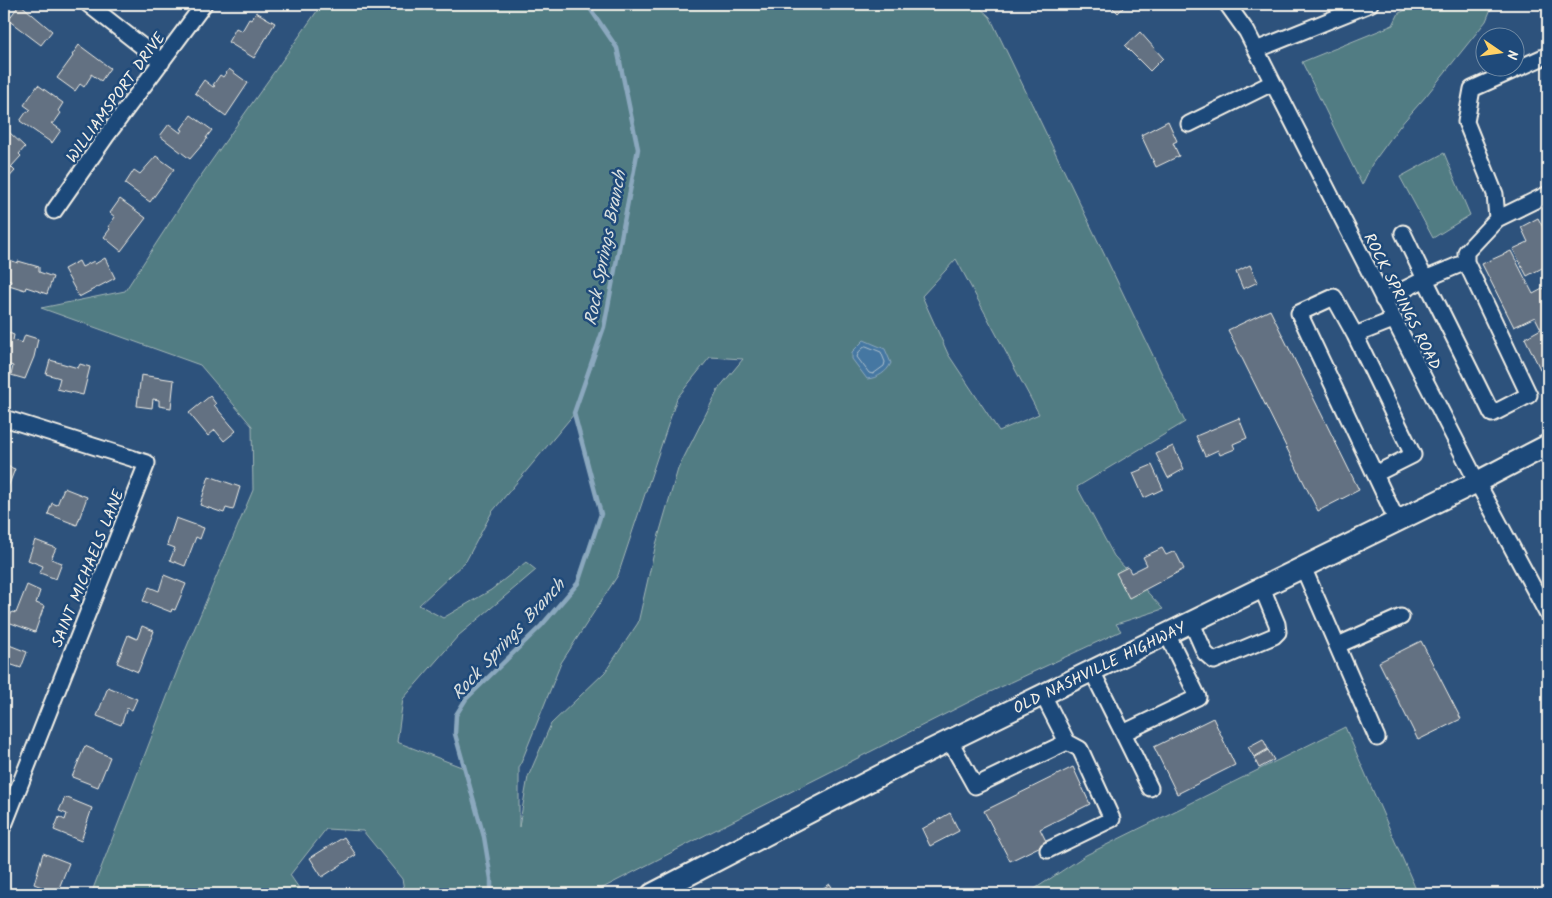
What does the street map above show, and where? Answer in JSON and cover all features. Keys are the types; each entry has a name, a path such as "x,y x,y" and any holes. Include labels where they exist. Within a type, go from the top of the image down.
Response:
{"main road":[{"name":"OLD NASHVILLE HIGHWAY","path":"652,894 950,741 1477,482 1548,445"}],"street":[{"path":"88,4 162,62"},
{"name":"WILLIAMSPORT DRIVE","path":"54,211 107,135 204,4"},
{"name":"ROCK SPRINGS ROAD","path":"1227,4 1256,50 1393,320 1548,615"},
{"path":"1256,50 1370,4"},
{"path":"1496,219 1495,194 1466,122 1472,89 1548,55"},
{"path":"1189,124 1272,83"},
{"path":"1403,233 1492,414 1529,395 1466,262 1466,252 1496,219 1548,194"},
{"path":"1383,300 1425,279 1466,262"},
{"path":"1375,474 1413,455 1355,335 1334,297 1299,313 1397,521"},
{"path":"1355,335 1393,320"},
{"name":"SAINT MICHAELS LANE","path":"4,418 147,463 4,825"},
{"path":"1303,567 1377,738"},
{"path":"1192,621 1205,653 1214,661 1274,636 1278,632 1277,624 1262,588"},
{"path":"1338,645 1401,617"},
{"path":"1123,733 1198,697 1167,634"},
{"path":"1092,671 1150,788"},
{"path":"1043,695 1067,742 1080,749 1112,819 1048,850"},
{"path":"950,741 975,786 1067,742"}],"green space":[{"path":"322,4 976,4 990,17 1185,422 1077,487 1114,556 1163,609 1116,624 1121,631 973,700 591,894 405,894 402,879 363,831 326,829 290,875 303,894 91,894 182,658 253,490 252,426 200,365 41,308 125,291 193,187","holes":["956,259 1039,414 999,431 948,354 922,296","710,357 743,359 719,388 678,469 655,548 638,623 605,672 551,724 528,777 519,827 519,768 561,663 618,575 677,398","574,414 601,514 578,583 541,626 466,699 456,715 455,734 464,768 397,742 403,699 458,636 536,570 526,562 491,590 443,618 419,605 466,561 492,512"]},
{"path":"1419,4 1493,4 1486,21 1480,28 1474,28 1474,36 1399,127 1372,164 1362,185 1302,62 1393,25 1399,13"},
{"path":"1444,153 1470,215 1433,238 1400,177"},
{"path":"1345,727 1418,894 1027,894 1086,855"}],"water":[{"path":"864,340 885,349 891,363 882,374 867,379 852,359 852,352"}],"building":[{"path":"20,4 52,31 41,45 8,20"},
{"path":"1109,4 1127,4 1118,13"},
{"path":"256,12 275,23 254,58 228,42 236,28 242,31"},
{"path":"1140,32 1163,58 1150,71 1125,46"},
{"path":"79,45 110,68 101,81 91,74 84,87 80,84 75,91 57,78"},
{"path":"229,69 248,83 226,116 195,93 204,80 213,87 215,86 213,85 220,75 223,77"},
{"path":"38,85 63,103 58,111 61,113 54,123 51,123 61,130 52,143 20,121 27,111 31,110 24,105"},
{"path":"191,115 212,130 206,138 208,138 190,159 160,136 169,124 181,133 183,130 181,129"},
{"path":"1168,121 1177,141 1173,143 1179,156 1156,167 1141,135"},
{"path":"9,132 25,147 19,154 21,156 11,167 15,171 4,183 4,138"},
{"path":"156,156 174,169 150,202 125,184 134,170 140,174"},
{"path":"120,199 146,218 121,251 104,237 115,217 110,213"},
{"path":"1538,218 1546,233 1548,232 1548,275 1544,267 1527,276 1513,249 1528,242 1521,227"},
{"path":"1511,251 1533,294 1548,286 1548,372 1543,375 1525,338 1541,329 1535,317 1514,327 1482,264"},
{"path":"4,258 39,267 39,272 53,277 47,294 26,287 25,290 9,285 11,281 4,279"},
{"path":"105,258 115,278 79,297 64,269 79,261 82,267 94,261 95,264"},
{"path":"1250,265 1258,282 1243,289 1236,272"},
{"path":"1270,310 1359,490 1318,511 1228,330"},
{"path":"4,331 14,335 13,340 22,343 25,335 38,339 34,357 25,379 11,375 13,366 4,364"},
{"path":"50,360 78,368 80,364 90,367 83,395 57,389 60,378 46,374"},
{"path":"141,375 174,380 171,408 159,406 159,400 153,399 152,408 137,406"},
{"path":"210,396 216,404 214,405 236,431 224,441 215,430 208,436 189,413"},
{"path":"1239,418 1247,438 1233,444 1235,449 1220,455 1218,450 1205,456 1196,436"},
{"path":"1173,446 1184,469 1168,478 1156,454"},
{"path":"4,465 15,469 6,492 10,493 5,504 4,504"},
{"path":"1152,465 1163,489 1144,498 1133,473"},
{"path":"209,476 240,487 233,510 226,508 224,513 200,505"},
{"path":"64,488 87,497 77,525 48,514 52,503 57,505"},
{"path":"176,518 204,528 200,539 196,537 185,566 170,560 175,548 167,545"},
{"path":"35,540 56,548 51,559 62,563 56,579 40,573 43,566 28,560"},
{"path":"1162,548 1166,555 1175,551 1184,569 1129,598 1116,573 1128,567 1131,573 1147,565 1143,557"},
{"path":"164,575 186,584 175,610 172,609 171,612 143,601 149,587 159,591"},
{"path":"27,585 40,591 36,603 44,606 35,632 8,622 12,612 16,613"},
{"path":"142,626 154,631 138,672 117,663 128,635 137,639"},
{"path":"1421,641 1461,719 1418,740 1379,662"},
{"path":"4,643 27,652 21,668 9,664 4,683"},
{"path":"108,687 137,699 132,710 127,708 121,725 97,716"},
{"path":"1213,718 1235,765 1177,794 1154,747"},
{"path":"1263,739 1268,749 1254,757 1248,747"},
{"path":"85,746 110,757 98,787 72,777"},
{"path":"1268,750 1274,760 1259,768 1254,758"},
{"path":"1073,767 1090,804 1040,829 1047,843 1010,861 984,811"},
{"path":"65,797 92,808 81,841 54,830 59,817 65,820 67,814 59,811"},
{"path":"950,813 959,831 930,846 922,829"},
{"path":"344,837 356,855 322,877 310,858"},
{"path":"43,853 69,863 57,893 34,884"},
{"path":"830,884 836,894 818,894 817,892"},
{"path":"853,887 857,894 841,894"}],"waterway":[{"name":"Rock Springs Branch","path":"491,894 491,879 484,837 455,734 456,715 466,699 541,626 578,583 601,514 574,413 604,327 638,149 617,48 587,4"}]}
